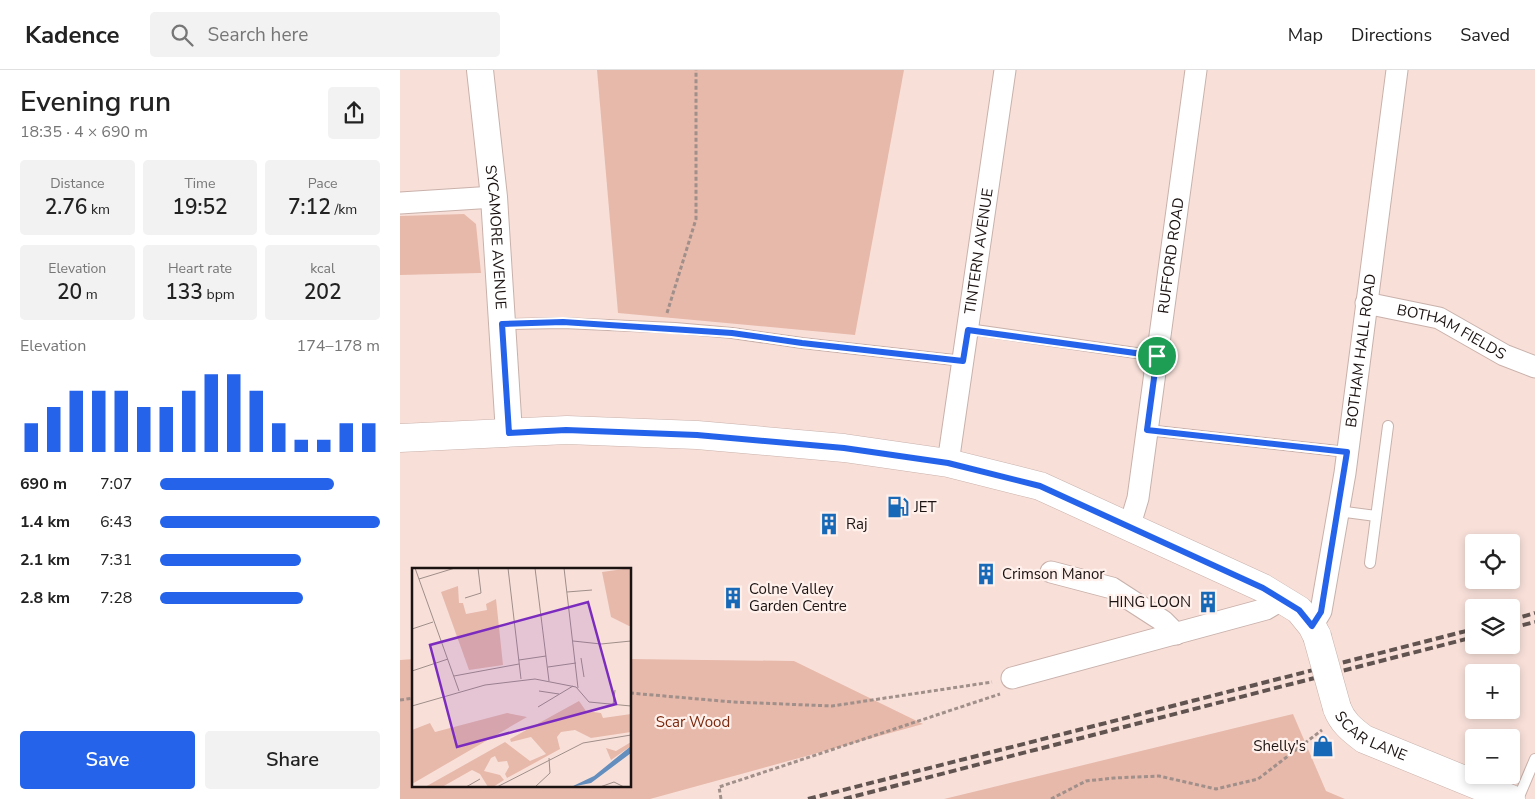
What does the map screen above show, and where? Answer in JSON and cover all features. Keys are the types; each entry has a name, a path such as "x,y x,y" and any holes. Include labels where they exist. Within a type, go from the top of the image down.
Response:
{"main road":[{"name":"SCAR LANE","path":"400,438 566,430 697,435 844,448 948,463 1040,486 1284,599 1299,610 1314,631 1338,712 1350,729 1364,739 1511,799"}],"street":[{"name":"SYCAMORE AVENUE","path":"480,70 494,197 509,433"},
{"name":"TINTERN AVENUE","path":"948,463 1005,70"},
{"name":"RUFFORD ROAD","path":"1130,528 1138,498 1196,70"},
{"name":"BOTHAM HALL ROAD","path":"1314,631 1321,612 1347,452 1397,70"},
{"path":"400,203 494,197"},
{"name":"BOTHAM FIELDS","path":"1366,303 1439,318 1504,355 1535,366"},
{"path":"1051,572 1112,588 1163,621 1176,634"},
{"path":"1012,678 1266,609 1284,599"}],"lane":[{"path":"502,324 563,322 732,333 802,343 963,361"},
{"path":"968,330 1157,356"},
{"path":"1370,564 1388,426"},
{"path":"1147,430 1347,452"},
{"path":"1338,511 1376,516"},
{"path":"1518,799 1535,759"}],"path":[{"path":"663,328 696,219 696,70"},
{"path":"631,692 733,702 832,706 1012,678"},
{"path":"721,799 719,787 1006,692 1012,678"},
{"path":"1051,799 1086,781 1114,778 1159,776 1216,789 1258,779 1338,712"}],"green space":[{"path":"597,70 904,70 855,335 618,313"},
{"path":"464,214 476,224 481,273 400,275 400,216"},
{"name":"Scar Wood","path":"412,659 412,786 631,786 631,659 794,661 923,724 650,799 400,799 400,660"},
{"path":"1293,714 1326,791 1345,799 944,799"}],"railway":[{"path":"1520,617 1535,613"},
{"path":"1520,626 1535,622"},
{"path":"808,799 1465,631"},
{"path":"844,799 1465,639"}],"place":[{"name":"JET","path":"898,507"},
{"name":"Raj","path":"829,524"},
{"name":"Crimson Manor","path":"986,574"},
{"name":"Colne Valley Garden Centre","path":"733,598"},
{"name":"HING LOON","path":"1208,602"},
{"name":"Shelly's","path":"1323,746"}],"route":[{"path":"563,322 675,328 732,333 802,343 963,361 968,330 1157,356 1147,430 1347,452 1321,612 1312,626 1299,610 1284,599 1263,588 1040,486 948,463 844,448 697,435 566,430 509,433 502,324 563,322"}]}
